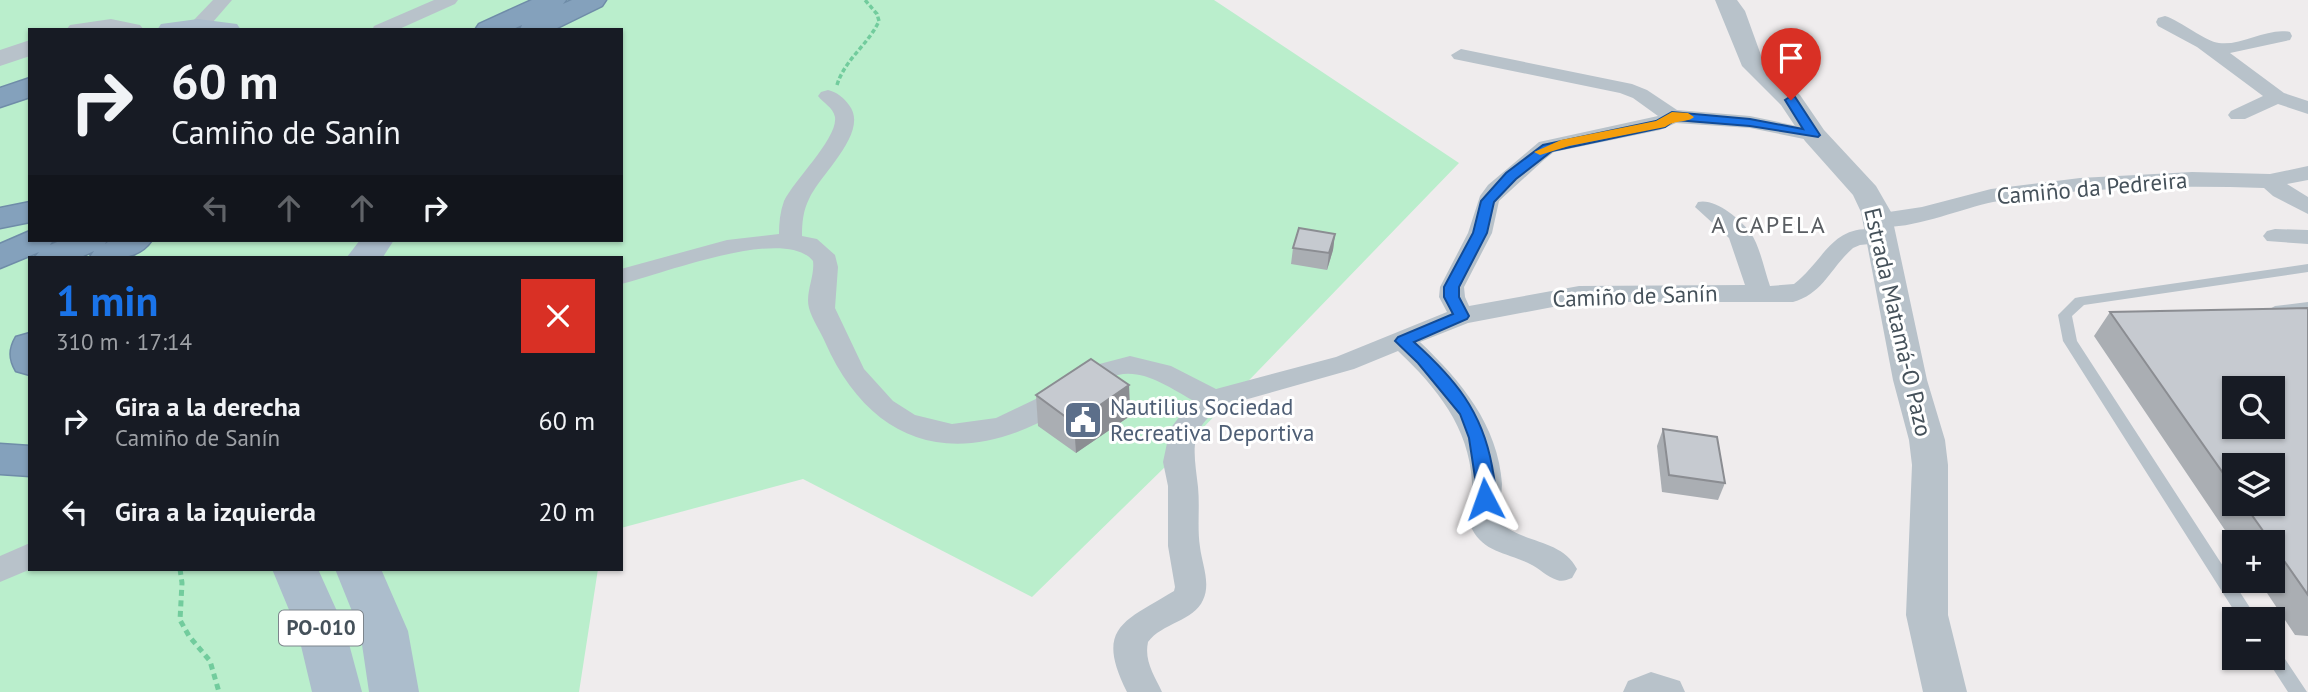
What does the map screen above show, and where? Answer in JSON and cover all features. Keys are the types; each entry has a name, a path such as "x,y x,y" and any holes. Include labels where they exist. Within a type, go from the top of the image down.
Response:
{"highway":[{"path":"493,28 553,0"},
{"path":"535,28 593,0"},
{"path":"564,28 621,0"},
{"path":"0,98 28,88"},
{"path":"0,116 28,106"},
{"path":"0,218 28,212"},
{"path":"0,257 32,242"},
{"path":"55,256 86,242"},
{"path":"110,256 132,242"},
{"path":"0,283 28,269"},
{"path":"0,459 28,461"}],"main road":[{"name":"PO-010","path":"296,571 316,610 332,661 337,692"},
{"name":"PO-010","path":"359,571 384,631 394,692"}],"street":[{"path":"185,28 223,0"},
{"path":"386,28 449,0"},
{"name":"Estrada Matamá-O Pazo","path":"1726,0 1733,11 1751,61 1791,100 1814,135 1866,192 1879,228 1910,380 1927,440 1930,465 1927,615 1945,692"},
{"path":"2165,22 2213,50 2277,97 2308,108"},
{"path":"94,28 122,28"},
{"path":"2213,50 2250,45 2283,36"},
{"path":"0,59 28,48"},
{"path":"1461,55 1632,90 1672,116 1750,122 1814,135"},
{"path":"790,239 791,216 796,201 827,154 842,137 845,127 845,116 839,105 828,96"},
{"path":"2238,116 2250,107 2262,105 2277,97"},
{"path":"1461,316 1452,297 1456,275 1480,233 1488,201 1511,176 1548,148 1660,124 1672,116"},
{"name":"Camiño da Pedreira","path":"1879,228 1991,196 2080,185 2192,179 2270,181 2308,173"},
{"path":"2270,181 2308,207"},
{"path":"1706,207 1740,235 1760,294"},
{"name":"Camiño de Sanín","path":"1145,692 1134,674 1127,653 1130,640 1150,619 1188,598 1191,587 1184,546 1183,486 1178,462 1184,429 1202,406 1213,399 1345,363 1461,316 1546,298 1578,294 1784,295 1803,291 1845,244 1879,228"},
{"path":"2275,236 2308,237"},
{"path":"623,276 749,243 790,239 809,244 822,254 826,262 820,294 822,307 862,386 892,415 920,429 950,434 996,431 1028,417 1093,374 1110,367 1133,365 1151,370 1213,399"},
{"path":"1403,341 1424,359 1467,412 1478,438 1487,484 1481,513 1483,522 1491,533 1502,540 1543,556 1561,569"},
{"path":"0,570 28,556"},
{"path":"1640,692 1651,687 1668,692"}],"lane":[{"path":"2242,607 2070,341 2065,315 2080,301 2308,268"},
{"path":"2257,313 2308,306"},
{"path":"2283,670 2298,692"}],"path":[{"path":"828,96 836,87 842,69 876,29 877,14 865,0"},
{"path":"181,571 184,578 178,608 182,626 211,659 219,692"}],"green space":[{"path":"0,0 1214,0 1459,163 1167,465 1032,597 803,479 623,527 623,256 28,256 28,571 598,571 579,692 0,692"}],"building":[{"path":"1299,228 1335,234 1329,253 1293,248"},
{"path":"2308,308 2308,595 2285,562 2285,530 2262,530 2253,516 2285,516 2285,453 2222,453 2222,471 2110,312"},
{"path":"1091,359 1129,385 1074,423 1036,395"},
{"path":"1663,429 1717,437 1725,483 1669,475"}],"slow traffic":[{"path":"1540,152 1566,142 1620,134 1660,124 1672,116 1688,117"}],"place":[{"name":"Nautilius Sociedad Recreativa Deportiva","path":"1083,420"}],"district":[{"name":"A CAPELA","path":"1769,225"}],"route":[{"path":"1485,499 1487,484 1478,438 1467,412 1424,359 1403,341 1461,316 1452,297 1452,287 1480,233 1483,213 1496,190 1537,153 1548,148 1660,124 1672,116 1750,122 1814,135 1791,100"}]}
